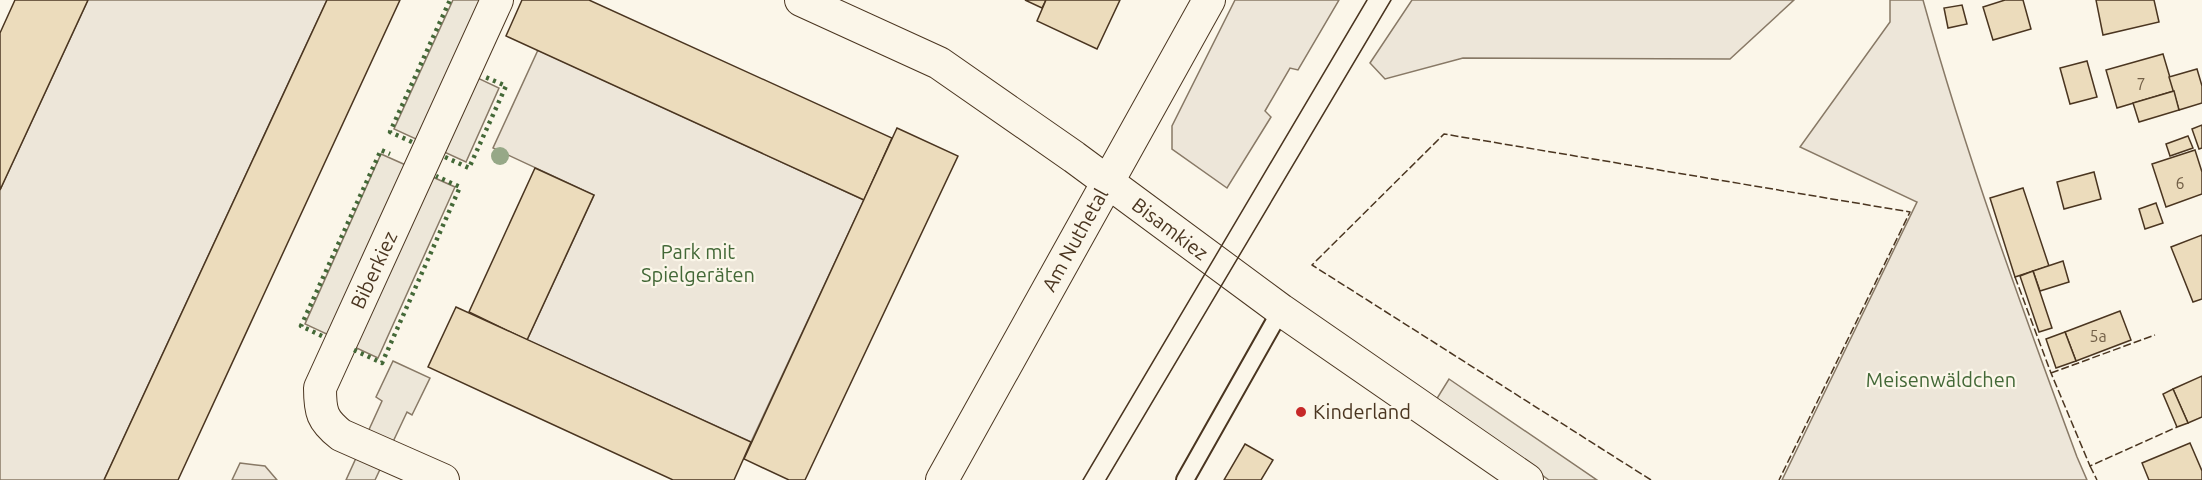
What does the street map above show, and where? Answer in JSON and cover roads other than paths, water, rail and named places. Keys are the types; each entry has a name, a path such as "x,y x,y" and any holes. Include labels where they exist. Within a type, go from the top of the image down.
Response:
{"street":[{"name":"Biberkiez","path":"443,480 341,435 328,424 320,408 320,388 497,0"},
{"name":"Bisamkiez","path":"801,0 939,63 1108,182 1281,310 1527,480"},
{"name":"Am Nuthetal","path":"942,480 1209,0"}],"lane":[{"path":"1185,480 1281,310"}],"tram line":[{"path":"1083,480 1367,0"},
{"path":"1106,480 1391,0"}],"place":[{"name":"Kinderland","path":"1301,412"}],"park label":[{"name":"Park mit Spielgeräten","path":"698,264"},
{"name":"Meisenwäldchen","path":"1941,380"}]}
